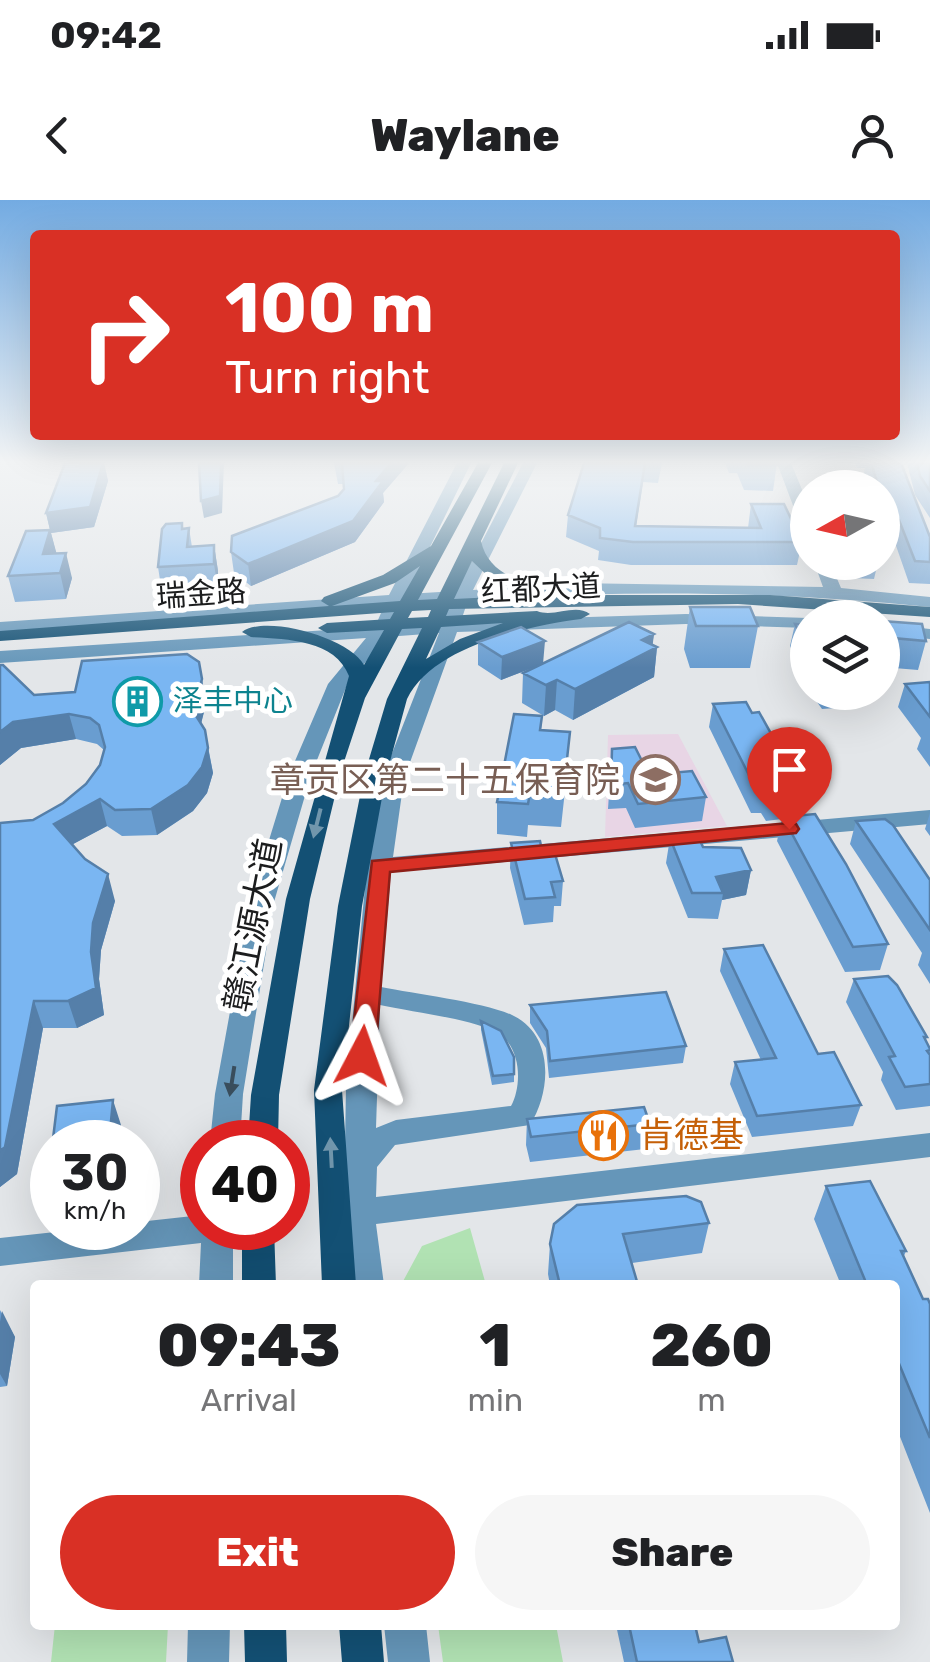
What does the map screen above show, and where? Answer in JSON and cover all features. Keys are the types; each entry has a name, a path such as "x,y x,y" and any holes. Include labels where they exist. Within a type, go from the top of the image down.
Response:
{"main road":[{"name":"赣江源大道","path":"263,1120 298,899 330,771 354,701 395,615 446,531"},
{"path":"339,1280 346,1214 328,1090 348,924 375,776 396,702 447,613 484,531"},
{"path":"242,625 373,586 412,566 436,548"},
{"path":"476,552 500,578 576,606"},
{"name":"红都大道","path":"447,613 764,598 930,612"},
{"path":"396,702 415,676 472,640 576,606"},
{"name":"红都大道","path":"576,606 790,612"},
{"name":"瑞金路","path":"0,636 395,615"},
{"path":"900,620 930,623"},
{"path":"242,625 300,636 336,648 355,666 360,684 354,701 396,702"},
{"name":"瑞金路","path":"0,647 242,625"},
{"path":"258,1250 259,1280"},
{"path":"266,1630 266,1662"},
{"path":"360,1630 363,1662"}],"street":[{"path":"227,1120 262,902 300,775 338,684 395,615 427,531"},
{"path":"476,552 489,531"},
{"path":"829,580 834,592"},
{"path":"0,627 310,606 395,615 447,613 536,591 670,586 834,592 930,602"},
{"path":"362,1163 360,1087 367,993 393,779 437,659 447,613"},
{"path":"0,657 300,636 395,615 447,613 514,626 686,619 790,622"},
{"path":"900,631 930,634"},
{"path":"380,866 930,817"},
{"path":"366,1280 346,1214 362,1163 372,1148 396,1132 520,1117 532,1102 534,1082 526,1047 517,1032 504,1023 367,993"},
{"path":"346,1214 930,1145"},
{"path":"0,1252 180,1232"},
{"path":"215,1250 216,1280"},
{"path":"208,1662 209,1630"},
{"path":"406,1630 409,1662"}],"shaded area":[{"name":"章贡区第二十五保育院","path":"678,734 727,826 605,837 608,735"}],"green space":[{"path":"470,1228 485,1280 404,1280 422,1246"},
{"path":"54,1630 168,1630 166,1662 51,1662"},
{"path":"439,1630 557,1630 563,1662 443,1662"}],"building":[{"path":"26,531 50,531 43,554 66,553 60,573 8,576"},
{"path":"162,531 189,531 187,547 214,545 214,564 158,567"},
{"path":"245,531 328,531 248,564 231,552 232,536"},
{"path":"600,531 790,531 790,542 633,542 600,538"},
{"path":"903,531 928,531 930,562 915,561"},
{"path":"690,607 750,607 758,626 696,626"},
{"path":"629,622 654,634 642,640 657,647 575,689 557,680 546,685 523,673"},
{"path":"900,622 922,624 926,641 900,639"},
{"path":"521,627 545,641 502,657 478,642"},
{"path":"187,654 199,662 202,679 193,711 205,730 208,748 202,767 188,785 151,809 115,810 100,799 54,824 85,859 108,874 93,923 91,952 96,988 68,1001 34,1001 5,1147 0,1151 0,823 33,820 63,803 86,784 100,765 105,747 99,725 90,718 69,714 13,722 0,732 0,665 34,695 75,692 82,661"},
{"path":"930,682 930,717 905,684"},
{"path":"746,702 752,713 759,712 793,773 785,774 796,794 771,796 766,788 756,789 713,704"},
{"path":"514,714 542,716 540,730 570,732 563,795 530,793 528,804 497,802"},
{"path":"635,747 649,775 692,771 706,797 638,804 628,783 611,785 612,749"},
{"path":"815,814 888,944 853,947 783,817"},
{"path":"885,819 930,880 930,930 856,821"},
{"path":"697,834 703,847 741,848 751,870 716,877 723,893 692,893 670,838"},
{"path":"540,841 543,855 555,854 563,881 551,882 555,897 525,899 511,843"},
{"path":"763,945 818,1054 834,1052 861,1105 757,1116 735,1062 776,1058 724,949"},
{"path":"888,976 927,1037 930,1084 905,1087 889,1057 895,1056 854,979"},
{"path":"666,992 686,1046 550,1061 547,1031 530,1005"},
{"path":"481,1021 501,1031 514,1057 514,1074 493,1076"},
{"path":"113,1100 111,1120 55,1120 57,1106"},
{"path":"644,1107 650,1124 531,1137 527,1119"},
{"path":"870,1181 906,1251 901,1251 923,1299 928,1299 930,1438 900,1366 900,1280 865,1280 826,1186"},
{"path":"686,1196 701,1202 709,1223 623,1234 637,1280 559,1280 550,1244 554,1224 577,1205"},
{"path":"630,1630 696,1630 699,1642 726,1637 733,1662 637,1662"}],"place":[{"name":"泽丰中心","path":"138,701"},
{"name":"章贡区第二十五保育院","path":"655,780"},
{"name":"肯德基","path":"604,1135"}],"route":[{"path":"362,1056 380,866 789,829"}]}
